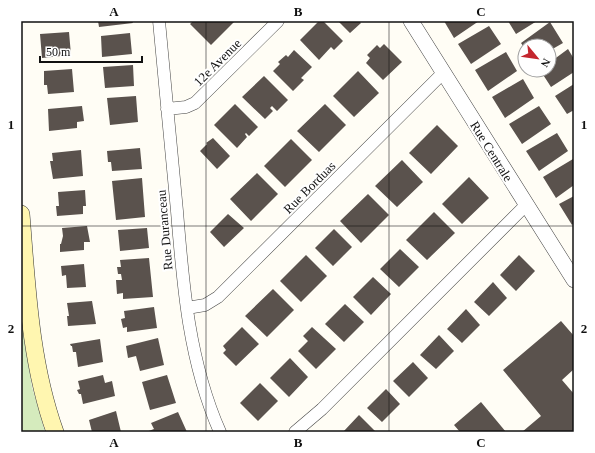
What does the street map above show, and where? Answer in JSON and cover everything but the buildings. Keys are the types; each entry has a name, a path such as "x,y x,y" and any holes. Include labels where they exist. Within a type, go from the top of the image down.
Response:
{"main road":[{"path":"21,214 33,342 44,396 55,432"}],"street":[{"name":"Rue Duranceau","path":"159,21 187,308 197,365 210,408 220,432"},
{"name":"12e Avenue","path":"167,109 186,107 195,103 278,21"},
{"name":"Rue Centrale","path":"411,21 574,280"},
{"name":"Rue Borduas","path":"187,308 205,305 218,297 443,73"},
{"path":"295,432 322,409 526,205"}],"green space":[{"path":"21,319 32,387 45,432 21,432"}]}
